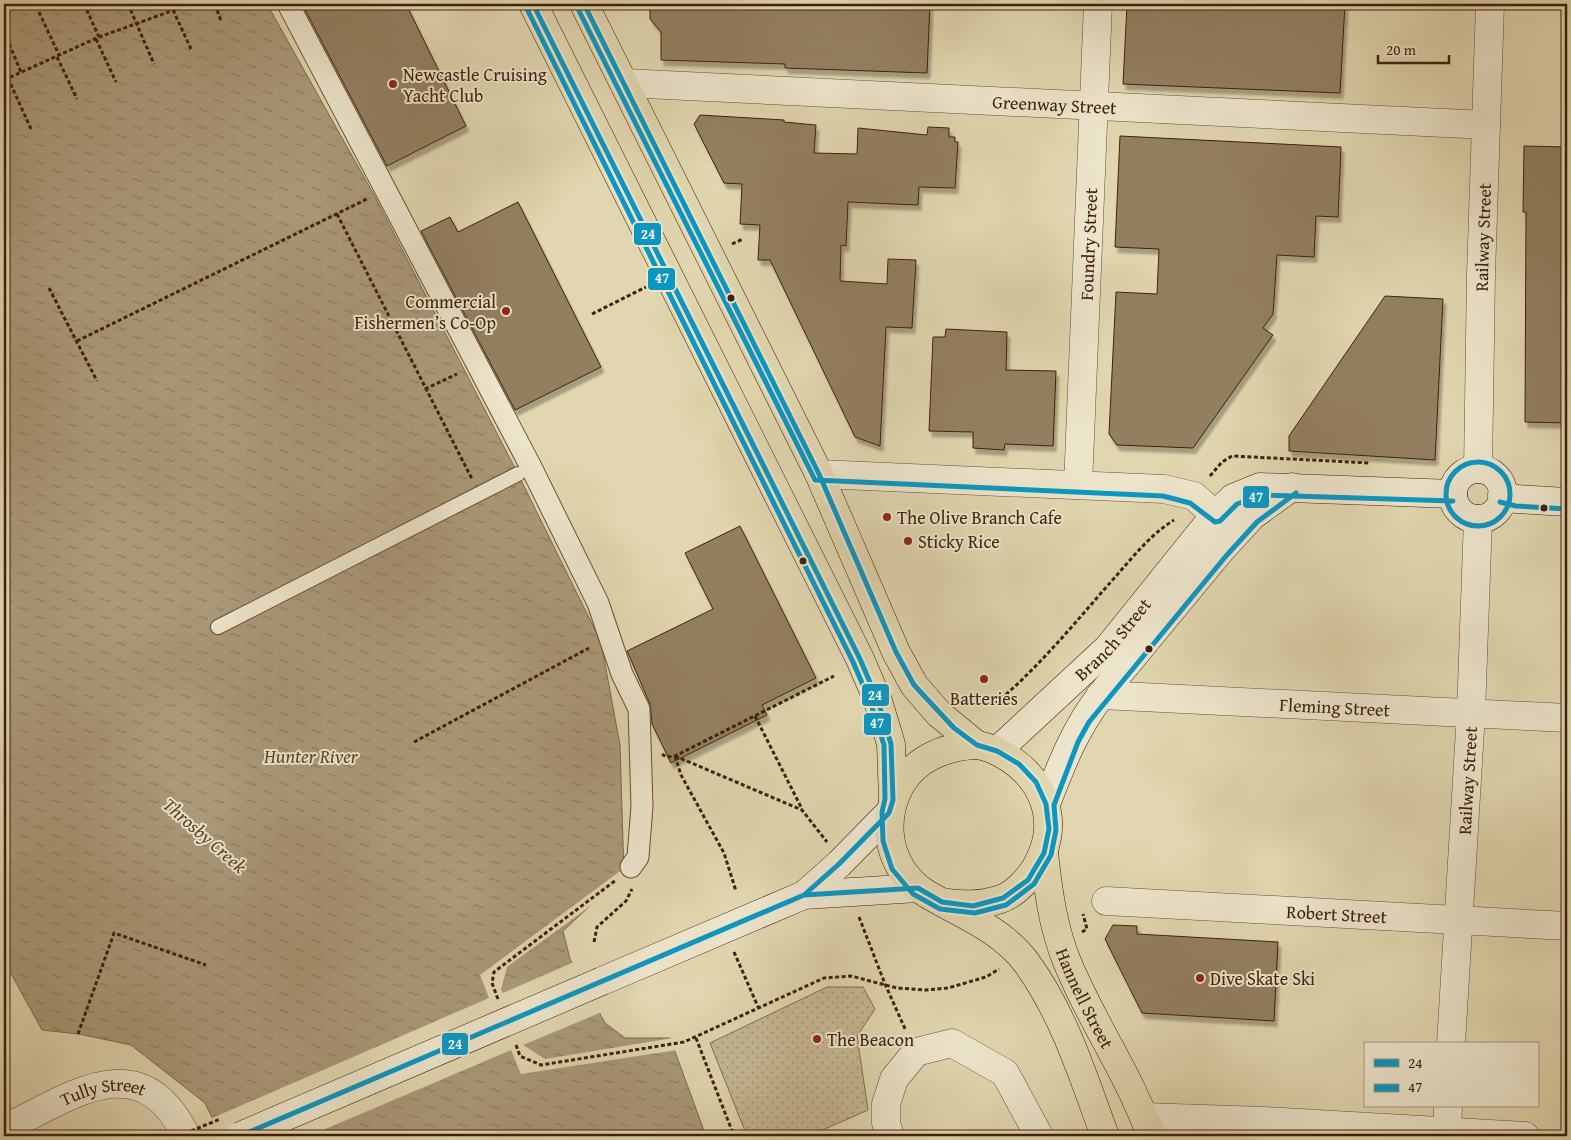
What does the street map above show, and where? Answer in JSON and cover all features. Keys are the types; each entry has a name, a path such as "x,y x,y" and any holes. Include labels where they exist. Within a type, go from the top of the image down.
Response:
{"highway":[{"path":"533,4 860,659 878,701 891,744 890,841 899,867 918,888 942,902 973,906 1003,898 1028,880 1044,853 1049,829 1046,804 1036,782 1019,764 987,748 939,714 914,685 896,652 819,474 584,4"},
{"path":"891,806 906,776 928,757 954,748 987,748"},
{"name":"Hannell Street","path":"1044,853 1050,907 1064,954 1088,1007 1148,1126"},
{"name":"Hannell Street","path":"942,902 988,928 1024,960 1050,999 1069,1040 1105,1136"}],"street":[{"path":"288,4 531,467 598,603 622,674 639,709 642,806 635,862"},
{"name":"Foundry Street","path":"1078,484 1098,4"},
{"name":"Railway Street","path":"1478,469 1490,4"},
{"name":"Greenway Street","path":"624,83 1486,124"},
{"path":"1478,469 1493,474 1502,488 1502,495 1497,509 1492,514 1478,518 1463,514 1454,501 1453,494 1458,479 1470,470 1478,469"},
{"path":"819,474 1164,489 1194,496 1215,515"},
{"name":"Branch Street","path":"987,748 1108,648 1215,515 1233,498 1260,487 1453,494"},
{"name":"Branch Street","path":"1046,804 1071,739 1083,718 1220,551 1252,516 1292,488"},
{"path":"1502,495 1516,499 1567,502"},
{"name":"Railway Street","path":"1451,1042 1471,713 1478,518"},
{"name":"Fleming Street","path":"1101,695 1567,718"},
{"path":"240,1136 804,895 839,864 891,806"},
{"path":"804,895 918,888"},
{"name":"Robert Street","path":"1106,900 1567,926"},
{"path":"890,1136 886,1123 886,1104 894,1079 916,1052 952,1043 1005,1073 1039,1136"},
{"name":"Tully Street","path":"4,1129 87,1089 121,1082 143,1088 162,1100 177,1118 186,1136"},
{"path":"1148,1126 1447,1119 1474,1135 1525,1136"}],"lane":[{"path":"218,627 518,474"}],"path":[{"path":"84,4 116,82"},
{"path":"128,4 154,64"},
{"path":"4,80 97,38 191,4"},
{"path":"215,4 221,22"},
{"path":"173,10 191,49"},
{"path":"39,12 77,99"},
{"path":"4,32 21,72"},
{"path":"8,78 32,129"},
{"path":"77,341 374,195"},
{"path":"337,214 480,495"},
{"path":"49,288 97,381"},
{"path":"592,314 639,291"},
{"path":"425,389 464,371"},
{"path":"1207,479 1222,462 1232,456 1377,464"},
{"path":"996,703 1028,676 1136,553 1161,528 1174,520"},
{"path":"414,742 592,646"},
{"path":"674,756 834,676"},
{"path":"755,716 802,810 830,846"},
{"path":"674,756 802,810"},
{"path":"674,756 682,775 724,853 736,891"},
{"path":"594,942 597,927 626,901 638,877 635,862"},
{"path":"860,920 885,984 916,1052"},
{"path":"78,1034 114,933 206,965"},
{"path":"734,952 759,1009"},
{"path":"684,1042 824,978 851,976 916,990 948,988 986,977 995,971"},
{"path":"696,1038 734,1136"}],"shaded area":[{"path":"827,987 863,987 875,1009 857,1036 868,1110 809,1136 747,1136 710,1043"}],"water":[{"name":"Hunter River","path":"4,4 267,4 374,195 518,474 601,642 620,745 624,874 563,931 570,959 605,1023 625,1038 670,1038 706,1136 221,1136 205,1103 131,1045 79,1034 42,1030 4,961"}],"pier":[{"path":"627,866 626,876 604,896 507,967 501,990 503,993 574,962 602,1012 523,1045 545,1059 673,1038 677,1050 521,1074 511,1050 309,1136 218,1136 210,1119 489,998 480,975"}],"building":[{"name":"Newcastle Cruising Yacht Club","path":"302,4 406,4 466,126 387,166"},
{"path":"650,4 930,4 927,73 785,68 785,64 661,60 661,32 650,19"},
{"path":"1127,4 1345,4 1340,93 1123,84"},
{"path":"700,115 784,120 784,122 816,125 814,153 857,154 858,128 927,135 928,127 949,128 949,137 955,137 955,142 958,142 955,188 919,187 918,205 848,202 846,246 841,245 840,281 887,284 888,259 916,260 912,328 886,327 880,446 855,437 770,260 758,260 760,225 740,224 742,184 724,183 694,124"},
{"path":"1120,136 1341,147 1338,217 1316,216 1314,257 1277,255 1273,314 1263,328 1273,335 1193,448 1117,445 1109,434 1116,292 1157,294 1159,249 1115,247"},
{"path":"1524,146 1567,147 1567,423 1525,422 1526,212 1523,212"},
{"name":"Commercial Fishermen’s Co-Op","path":"518,202 601,367 515,410 421,231 450,217 458,232"},
{"path":"1385,296 1443,299 1435,460 1289,451 1289,436"},
{"path":"946,329 1007,332 1006,370 1056,371 1053,446 1005,444 1004,450 973,448 973,432 929,431 933,337 945,337"},
{"path":"740,526 816,678 762,705 767,715 671,763 652,724 650,704 627,651 713,609 685,553"},
{"name":"Dive Skate Ski","path":"1113,925 1137,926 1137,934 1278,942 1274,1021 1142,1013 1105,939"}],"transit line":[{"name":"24","path":"533,4 860,659 878,701 891,744 893,800 889,813 839,864 804,895 788,902"},
{"name":"24","path":"240,1136 804,895 918,888 942,902 973,906 1003,898 1028,880 1044,853 1049,829 1046,804 1036,782 1019,764 997,751 977,745 954,728 914,685 896,652 819,474 584,4"},
{"name":"47","path":"526,7 853,662 871,704 884,745 885,799 882,812 883,841 892,869 913,894 940,909 975,913 1006,905 1034,884 1051,855 1056,830 1054,805 1078,742 1089,722 1226,556 1257,522 1296,493"},
{"name":"47","path":"577,7 815,480 1163,496 1190,503 1215,522 1220,521 1237,504 1261,495 1453,501"},
{"name":"47","path":"1478,462 1490,464 1501,471 1508,482 1510,494 1508,506 1501,517 1490,524 1478,526 1466,524 1455,517 1448,506 1446,494 1448,482 1455,471 1466,464 1478,462"},
{"name":"47","path":"1500,502 1516,506 1567,509"}],"place":[{"name":"Newcastle Cruising Yacht Club","path":"393,84"},
{"name":"Commercial Fishermen’s Co-Op","path":"506,311"},
{"name":"The Olive Branch Cafe","path":"887,517"},
{"name":"Sticky Rice","path":"908,541"},
{"name":"Batteries","path":"984,679"},
{"name":"Dive Skate Ski","path":"1200,978"},
{"name":"The Beacon","path":"817,1039"}],"water label":[{"name":"Throsby Creek","path":"205,835"}]}
